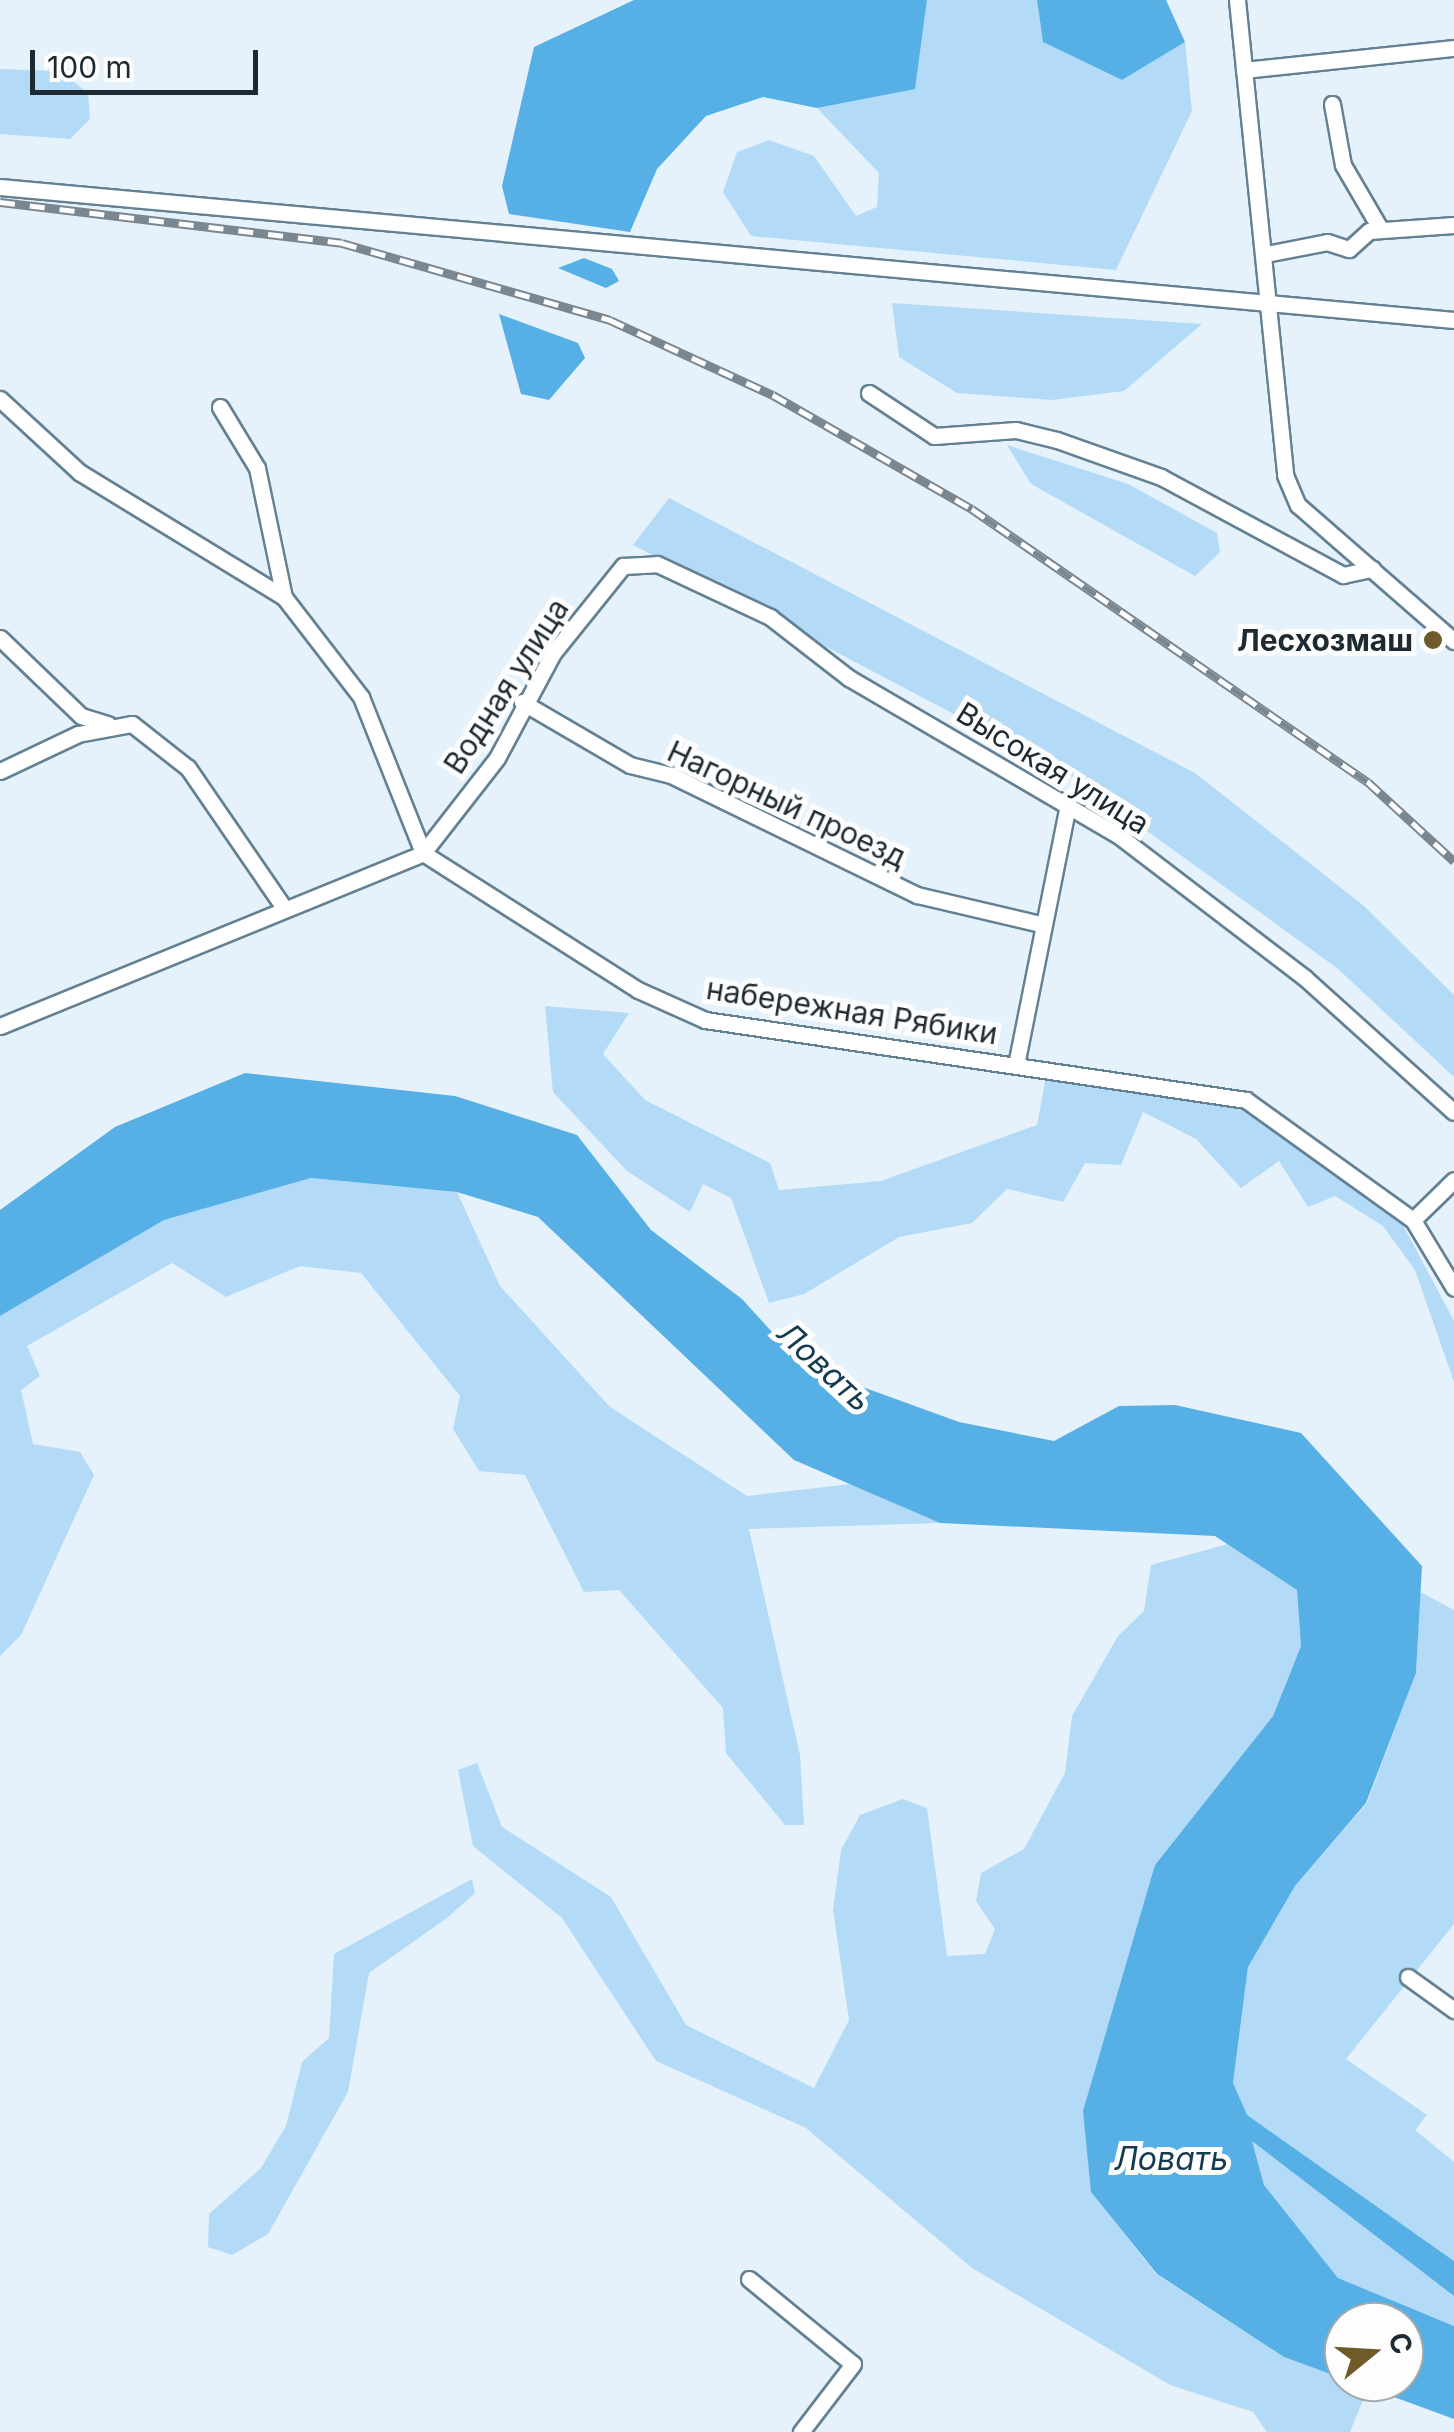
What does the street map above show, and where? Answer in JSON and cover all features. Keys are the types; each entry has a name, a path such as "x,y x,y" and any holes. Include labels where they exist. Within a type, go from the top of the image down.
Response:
{"street":[{"path":"1237,0 1266,254 1285,475 1298,505 1454,641"},
{"path":"1244,70 1454,48"},
{"path":"1332,104 1343,165 1382,230"},
{"path":"0,187 1269,308 1454,320"},
{"path":"1266,254 1326,242 1348,249 1382,230 1454,225"},
{"path":"869,393 934,436 1016,430 1057,440 1161,477 1343,575 1372,568"},
{"name":"Водная улица","path":"0,399 79,472 284,597 361,696 423,853"},
{"name":"Водная улица","path":"220,407 257,468 284,597"},
{"name":"Водная улица","path":"423,853 498,758 522,702 623,566 638,560"},
{"name":"Высокая улица","path":"638,560 770,617 850,678 1068,804 1305,978 1454,1112"},
{"path":"0,638 81,716 157,737 188,768 283,906"},
{"name":"Нагорный проезд","path":"522,702 630,765 671,775 917,895 1041,924"},
{"path":"0,771 108,724"},
{"path":"1016,1064 1068,804"},
{"path":"0,1026 283,906 423,853"},
{"name":"набережная Рябики","path":"423,853 682,1012 1246,1100 1413,1220 1454,1288"},
{"path":"1413,1220 1454,1180"},
{"path":"1408,1977 1454,2010"},
{"path":"749,2279 853,2364 801,2432"}],"shaded area":[{"path":"927,0 1037,0 1043,42 1122,80 1185,42 1192,111 1116,270 751,236 723,192 737,152 769,140 814,156 856,216 877,207 879,173 817,108 915,88"},
{"path":"0,69 60,71 88,93 90,119 70,139 0,134"},
{"path":"892,303 1202,324 1124,391 1052,400 957,393 899,357"},
{"path":"1007,445 1128,484 1217,533 1220,552 1195,576 1031,484"},
{"path":"669,498 1195,773 1364,906 1454,995 1454,1077 1337,968 1068,774 633,545"},
{"path":"545,1006 629,1013 603,1054 645,1100 770,1163 779,1190 881,1181 1037,1125 1046,1077 1219,1099 1252,1113 1403,1225 1454,1321 1454,1382 1415,1270 1383,1226 1335,1196 1308,1207 1279,1161 1241,1188 1196,1139 1143,1112 1121,1165 1085,1163 1063,1202 1007,1189 972,1223 899,1237 804,1294 769,1303 731,1198 703,1184 690,1212 627,1171 553,1092"},
{"path":"311,1178 457,1192 500,1286 610,1407 747,1496 851,1484 940,1523 749,1529 800,1755 804,1825 785,1825 726,1753 723,1708 619,1590 584,1592 525,1475 479,1471 453,1429 460,1396 361,1273 300,1266 226,1297 172,1263 27,1346 40,1376 21,1390 33,1444 80,1452 94,1475 21,1635 0,1656 0,1316 164,1220"},
{"path":"1228,1544 1297,1590 1301,1646 1273,1716 1155,1865 1091,2192 1156,2274 1284,2357 1324,2372 1324,2402 1362,2402 1350,2432 1267,2432 1253,2412 1170,2385 972,2268 806,2128 656,2061 562,1918 473,1846 458,1770 477,1763 502,1827 611,1897 686,2025 814,2088 849,2020 833,1910 841,1850 860,1815 903,1799 927,1808 947,1956 985,1954 995,1929 976,1901 981,1873 1024,1849 1065,1773 1072,1716 1118,1636 1144,1611 1151,1565"},
{"path":"1420,1592 1454,1610 1454,1924 1346,2059 1427,2115 1415,2130 1454,2162 1454,2261 1246,2115 1233,2083 1248,1967 1295,1886 1367,1803 1416,1673"},
{"path":"472,1879 475,1893 447,1918 369,1973 348,2092 268,2234 232,2255 208,2247 209,2214 261,2168 286,2126 302,2062 329,2038 334,1954"},
{"path":"1251,2139 1454,2296 1454,2326 1424,2314 1424,2302 1396,2302 1338,2278 1264,2185"}],"water":[{"path":"634,0 927,0 915,89 817,108 763,97 706,116 657,169 630,232 509,214 502,186 534,47"},
{"path":"1037,0 1166,0 1185,42 1122,80 1043,42"},
{"path":"584,258 612,269 619,281 606,288 558,268"},
{"path":"499,314 578,343 585,358 549,400 521,394"},
{"name":"Ловать","path":"245,1073 455,1096 577,1135 651,1230 742,1299 802,1365 959,1422 1054,1441 1119,1406 1175,1405 1301,1433 1422,1566 1416,1673 1366,1803 1295,1886 1248,1967 1233,2083 1247,2115 1454,2261 1454,2296 1252,2141 1264,2185 1338,2278 1396,2302 1324,2302 1324,2372 1284,2357 1157,2274 1091,2192 1083,2111 1155,1865 1273,1716 1301,1646 1297,1590 1215,1536 940,1523 794,1460 538,1217 457,1192 311,1178 164,1220 0,1316 0,1210 115,1127"},
{"name":"Ловать","path":"1424,2314 1454,2326 1454,2419 1408,2402 1424,2402"}],"railway":[{"path":"0,202 342,243 610,320 773,395 972,509 1368,782 1454,861"}],"place":[{"name":"Лесхозмаш","path":"1433,640"}]}
